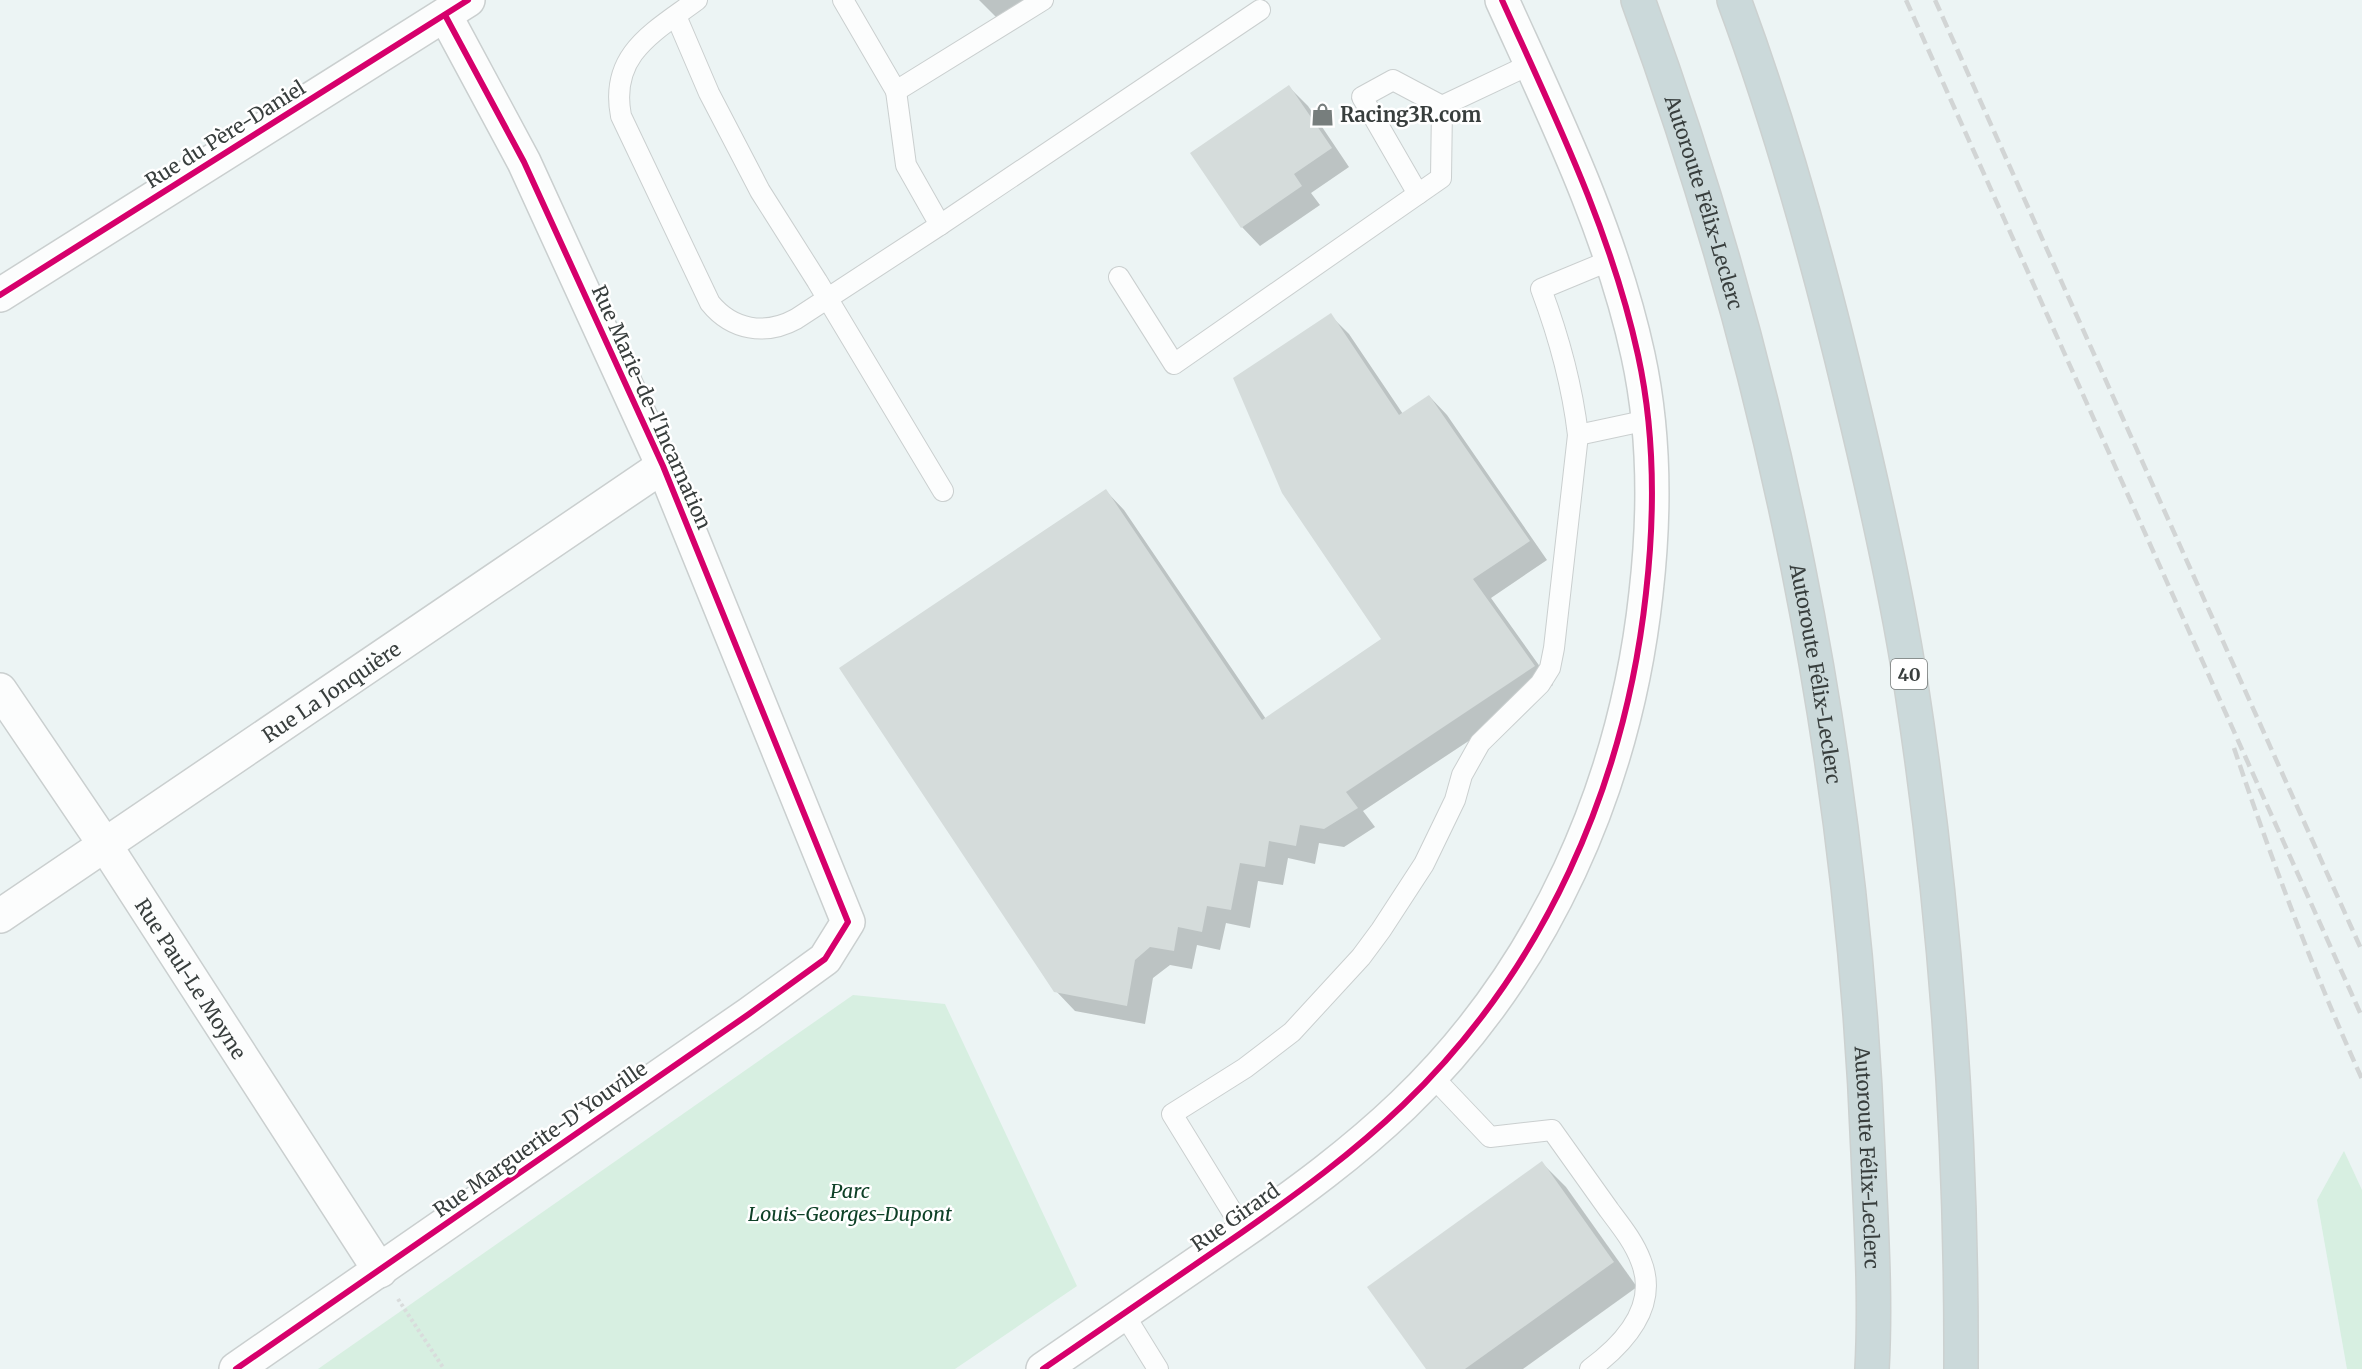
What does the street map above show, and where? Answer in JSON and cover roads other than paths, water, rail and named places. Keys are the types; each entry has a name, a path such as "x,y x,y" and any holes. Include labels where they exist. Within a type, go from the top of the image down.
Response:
{"highway":[{"name":"Autoroute Félix-Leclerc","path":"1638,0 1679,116 1724,259 1772,452 1806,607 1841,838 1859,1005 1870,1198 1872,1369"},
{"name":"40","path":"1734,0 1796,189 1828,303 1876,506 1911,684 1947,990 1959,1192 1961,1369"}],"street":[{"name":"Rue Girard","path":"1043,1369 1244,1231 1346,1155 1432,1076 1473,1028 1524,953 1577,854 1604,790 1628,706 1643,626 1652,525 1648,420 1637,353 1611,260 1574,160 1502,0"},
{"name":"Rue du Père-Daniel","path":"0,295 456,7"},
{"name":"Rue Marie-de-l'Incarnation","path":"456,7 663,466 848,922"},
{"name":"Rue La Jonquière","path":"0,916 663,466"},
{"name":"Rue Paul-Le Moyne","path":"0,690 105,845 380,1271"},
{"name":"Rue Marguerite-D'Youville","path":"236,1369 380,1271 825,959 848,922"}],"lane":[{"path":"697,0 649,35 630,54 620,78 618,103 625,128 703,292 717,312 727,320 761,330 785,325 827,299 1260,10"},
{"path":"843,0 896,91 906,165 940,225"},
{"path":"896,91 1043,0"},
{"path":"675,16 709,93 760,191 943,491"},
{"path":"1442,106 1531,64"},
{"path":"1418,195 1362,97 1393,80 1442,106"},
{"path":"1119,277 1174,364 1442,178 1442,106"},
{"path":"1244,1231 1172,1114 1245,1068 1292,1032 1361,957 1424,864 1455,800 1462,775 1480,743 1540,684 1547,674 1554,648 1578,435 1560,339 1541,289 1611,260"},
{"path":"1578,435 1648,420"},
{"path":"1432,1076 1490,1137 1552,1130 1633,1244 1645,1275 1642,1308 1636,1323 1624,1339 1590,1369"},
{"path":"1124,1314 1158,1369"}],"railway":[{"path":"1906,0 2362,1017"},
{"path":"1935,0 2362,951"},
{"path":"2234,748 2294,915 2362,1079"}],"place":[{"name":"Racing3R.com","path":"1322,114"}],"park label":[{"name":"Parc Louis-Georges-Dupont","path":"850,1202"}]}
